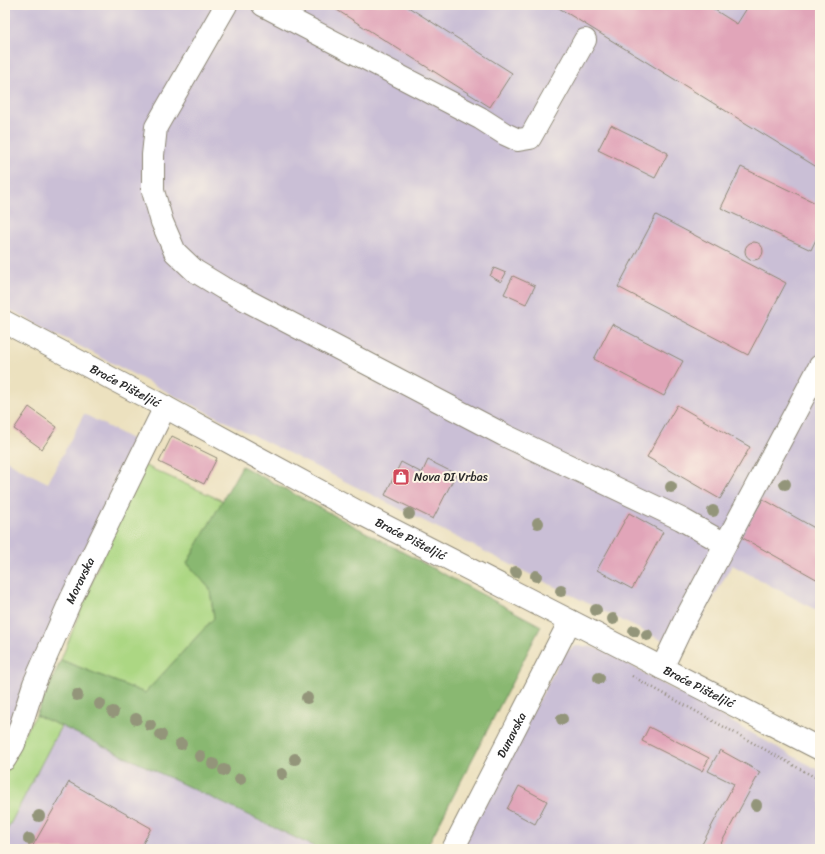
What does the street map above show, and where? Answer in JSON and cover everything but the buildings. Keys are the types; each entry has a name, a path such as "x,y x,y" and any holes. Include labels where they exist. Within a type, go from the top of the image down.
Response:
{"street":[{"path":"226,5 156,127 153,155 153,191 162,222 175,252 195,271 223,288 504,435 681,519 725,544"},
{"path":"263,5 480,118 505,134 518,140 530,138 585,40"},
{"name":"Braće Pišteljić","path":"5,322 358,512 820,749"},
{"path":"662,668 680,629 820,366"},
{"name":"Moravska","path":"5,759 14,744 34,684 72,598 165,407"},
{"name":"Dunavska","path":"453,849 570,621"}],"path":[{"path":"626,673 820,780"}],"shaded area":[{"path":"5,5 820,5 820,612 732,565 683,651 173,395 5,307"},
{"path":"84,414 135,441 71,581 12,737 5,734 5,459 20,469 48,483"},
{"path":"575,646 588,646 604,651 820,771 820,849 460,849 564,653"},
{"path":"61,726 319,849 5,849 5,834"}],"green space":[{"path":"139,463 223,501 187,563 210,589 214,618 145,693 61,660"},
{"path":"242,466 541,626 426,849 319,849 36,715 61,660 145,693 214,618 210,589 187,563"},
{"path":"36,715 61,726 5,834 5,764"}],"place":[{"name":"Nova DI Vrbas","path":"401,477"}]}
